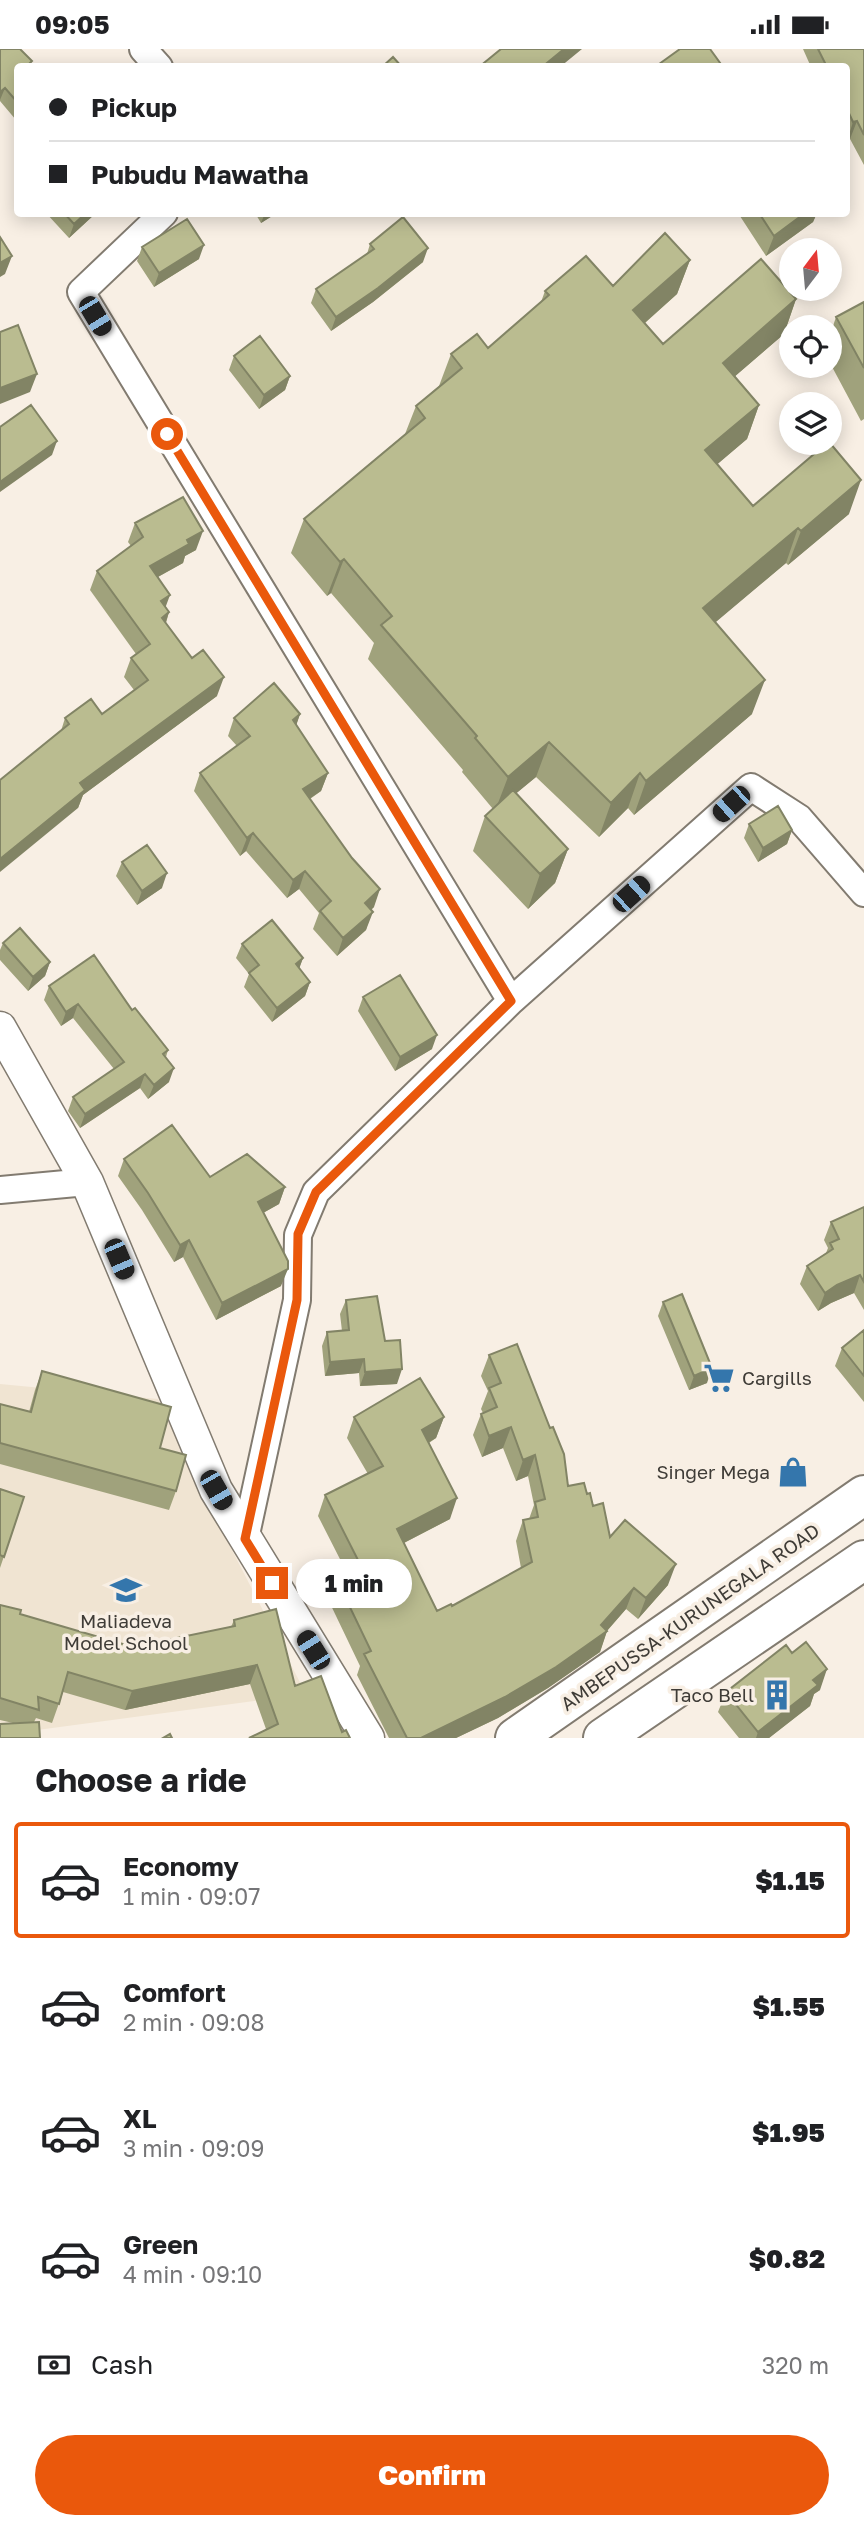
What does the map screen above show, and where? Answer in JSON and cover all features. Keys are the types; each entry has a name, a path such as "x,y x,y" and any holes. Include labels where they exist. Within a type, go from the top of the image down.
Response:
{"highway":[{"name":"AMBEPUSSA-KURUNEGALA ROAD","path":"515,1738 864,1495"},
{"path":"603,1738 864,1560"}],"street":[{"path":"143,49 155,63"},
{"path":"160,217 81,292 511,1001"},
{"path":"245,1539 297,1300 298,1234 316,1192 511,1001 751,787 799,818 864,893"},
{"path":"0,1028 87,1182 216,1490 368,1738"},
{"path":"0,1190 87,1182"}],"shaded area":[{"name":"Maliadeva Model School","path":"0,1384 158,1399 199,1486 306,1694 0,1735"}],"building":[{"path":"0,49 20,49 32,61 14,63 14,98 5,88 0,92"},
{"path":"501,49 564,49 547,63 484,63"},
{"path":"680,49 710,49 720,63 661,63"},
{"path":"818,49 864,49 864,135 857,121 853,122 850,116 850,63 825,63"},
{"path":"393,57 398,63 386,63"},
{"path":"68,217 82,217 74,224"},
{"path":"403,217 428,248 336,317 316,289 374,249 370,244"},
{"path":"762,217 800,217 774,236"},
{"path":"187,219 204,245 159,273 142,247"},
{"path":"665,233 690,260 633,310 663,344 761,259 779,280 779,301 794,301 723,363 759,405 705,450 753,506 813,455 840,455 861,480 801,531 798,528 703,608 765,680 646,781 640,773 611,803 549,742 508,777 475,738 477,736 381,625 392,616 344,559 340,562 304,519 425,418 416,406 462,368 451,354 477,334 488,348 549,295 545,291 586,256 613,286"},
{"path":"0,237 12,256 0,263"},
{"path":"864,302 864,368 842,328 842,315 840,315"},
{"path":"18,325 37,374 0,388 0,332"},
{"path":"260,336 290,376 264,395 234,356"},
{"path":"31,405 57,441 0,482 0,427"},
{"path":"183,497 203,531 187,540 189,544 150,566 170,595 161,601 169,612 162,618 192,658 203,650 224,677 80,783 85,790 0,859 0,780 69,724 65,718 91,699 102,714 148,680 131,658 150,644 97,571 143,537 135,523"},
{"path":"274,683 300,714 293,720 328,773 303,789 352,858 380,889 365,903 373,912 343,938 320,911 331,901 305,871 293,880 253,833 247,838 200,773 250,736 234,718"},
{"path":"513,790 568,849 540,874 485,816"},
{"path":"778,806 792,830 763,848 749,824"},
{"path":"147,845 167,873 142,891 122,862"},
{"path":"272,920 303,958 296,964 310,982 277,1008 249,973 259,965 242,944"},
{"path":"20,928 50,962 33,977 3,943"},
{"path":"94,955 132,1010 135,1008 168,1050 163,1054 174,1068 154,1085 145,1074 85,1114 73,1097 124,1062 78,1004 66,1012 49,986"},
{"path":"400,975 437,1035 400,1057 363,997"},
{"path":"172,1125 210,1177 247,1154 285,1187 258,1202 288,1261 288,1269 222,1303 189,1240 180,1245 124,1159"},
{"path":"864,1207 864,1282 860,1275 825,1293 807,1266 833,1249 830,1243 839,1239 831,1222"},
{"path":"682,1294 712,1368 694,1376 663,1302"},
{"path":"377,1296 385,1341 400,1340 402,1369 365,1372 364,1359 330,1362 327,1332 349,1330 346,1300"},
{"path":"864,1330 864,1376 842,1348"},
{"path":"517,1344 550,1428 553,1427 564,1454 568,1486 584,1483 593,1506 603,1503 610,1537 625,1520 676,1564 646,1598 634,1588 601,1625 607,1631 556,1667 505,1697 421,1738 407,1738 364,1654 371,1651 333,1572 358,1560 325,1495 383,1466 354,1417 420,1378 444,1417 422,1430 457,1498 397,1529 437,1611 451,1604 452,1606 532,1562 523,1520 538,1517 535,1502 545,1499 535,1455 523,1460 511,1427 489,1436 481,1414 497,1407 489,1388 501,1383 489,1355"},
{"path":"42,1371 171,1407 160,1448 186,1455 176,1491 0,1443 0,1404 31,1412"},
{"path":"0,1489 24,1497 4,1557 0,1555"},
{"path":"0,1605 21,1610 20,1614 133,1647 235,1626 234,1620 276,1609 295,1686 321,1676 342,1732 346,1730 350,1738 249,1738 278,1724 257,1665 132,1691 68,1672 59,1704 38,1697 39,1710 0,1698"},
{"name":"Taco Bell","path":"806,1642 827,1669 813,1680 818,1685 758,1732 726,1692 786,1645 792,1653"},
{"path":"39,1722 40,1738 0,1738 0,1724"}],"place":[{"name":"Cargills","path":"719,1378"},
{"name":"Singer Mega","path":"793,1472"},
{"name":"Maliadeva Model School","path":"126,1590"},
{"name":"Taco Bell","path":"777,1695"}],"route":[{"path":"167,434 511,1001 316,1192 298,1234 297,1300 245,1539 272,1583"}]}
